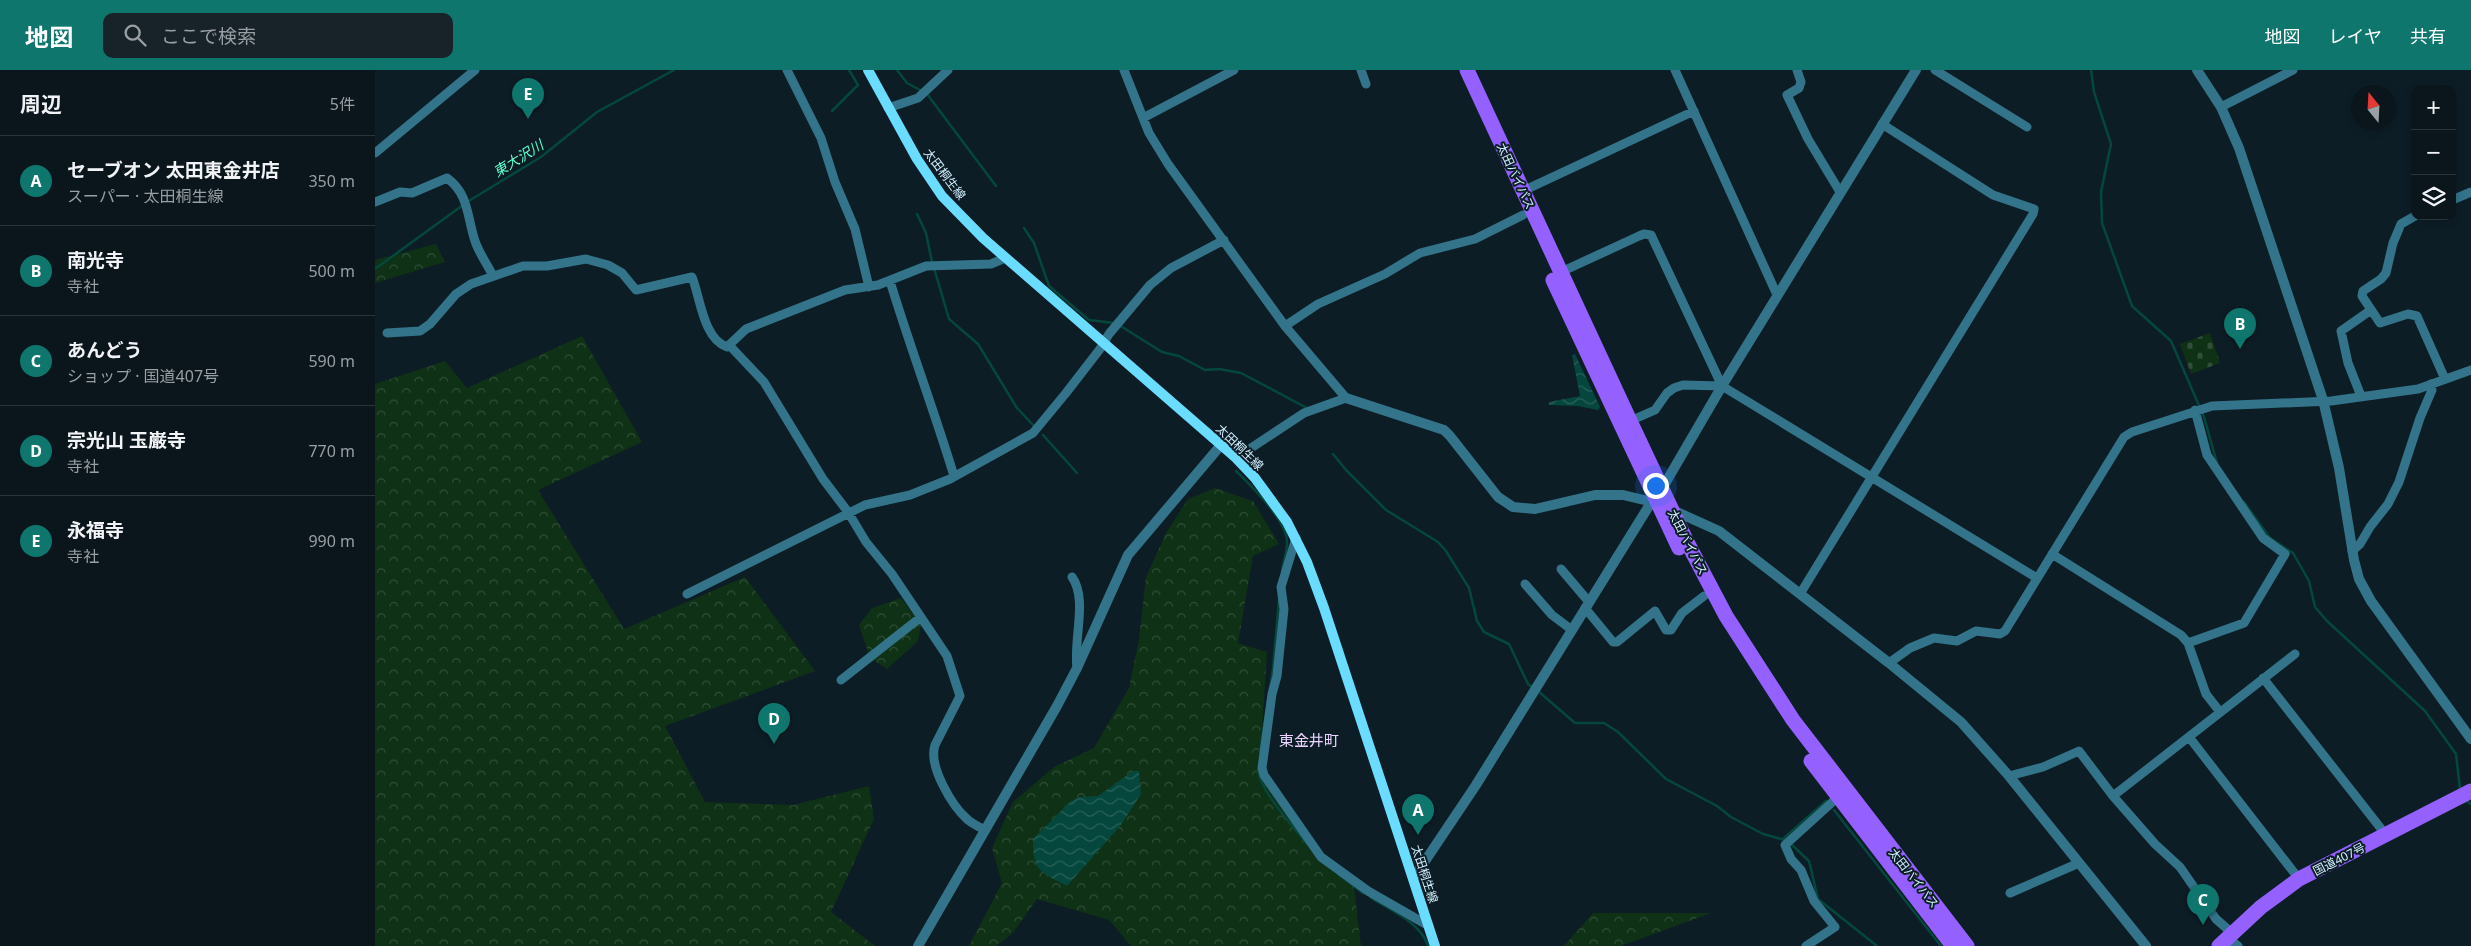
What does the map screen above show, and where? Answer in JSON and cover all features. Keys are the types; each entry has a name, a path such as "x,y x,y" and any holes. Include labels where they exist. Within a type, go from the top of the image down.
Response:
{"highway":[{"name":"太田バイパス","path":"1456,70 1656,498 1705,596 1765,696 1838,798 1953,946"},
{"name":"太田バイパス","path":"1467,70 1630,421 1656,498 1672,510 1726,616 1785,708 1851,797 1967,946"},
{"name":"国道407号","path":"2229,941 2261,907 2299,880 2471,791"}],"main road":[{"name":"太田桐生線","path":"867,70 917,159 942,196 1005,258 1236,458 1273,500 1296,538 1324,608 1435,946"}],"street":[{"path":"375,152 475,70"},
{"path":"787,70 821,138 835,182 855,229 869,287"},
{"path":"888,108 925,92 947,70"},
{"path":"1124,70 1143,118 1168,164 1285,326 1346,398 1444,430 1498,497 1513,507 1535,509 1576,498 1609,494 1656,498"},
{"path":"1143,118 1234,70"},
{"path":"1361,70 1366,84"},
{"path":"1675,70 1777,295"},
{"path":"1797,70 1801,82 1799,88 1787,95 1808,139 1840,192"},
{"path":"1415,876 1476,785 1587,605 1656,498 1777,295 1916,70"},
{"path":"1935,70 2027,127"},
{"path":"2197,70 2221,107 2239,148 2323,400 2339,468 2352,551 2359,579 2371,601 2471,739"},
{"path":"2221,107 2293,70"},
{"path":"1523,191 1694,111"},
{"path":"1800,594 2035,209 1993,195 1882,124"},
{"path":"375,202 400,192 412,193 447,178 456,184 468,208 475,244 493,276"},
{"path":"2456,198 2471,192"},
{"path":"1285,326 1318,304 1385,274 1420,253 1475,240 1523,215"},
{"path":"2411,218 2401,224 2383,278 2362,293 2362,298 2380,323 2408,314 2417,316 2445,379"},
{"path":"1561,272 1639,236 1644,234 1651,235 1722,386"},
{"path":"687,594 849,512 871,503 909,495 954,476 1038,428 1103,343 1156,280 1171,268 1224,240"},
{"path":"730,346 746,329 845,290 869,287 890,281 932,265 991,264 1005,258"},
{"path":"387,333 415,333 426,328 456,294 471,284 523,266 547,266 586,259 608,265 622,273 636,290 689,276 693,280 702,317 721,345 730,346 764,382 823,479 849,512 865,542 892,574 947,656 961,692 957,706 932,752 934,763 944,787 954,804 968,820 985,830"},
{"path":"890,281 913,358 932,406 954,476"},
{"path":"2361,396 2348,363 2341,331 2371,310"},
{"path":"1889,662 1910,648 1934,638 1957,641 1976,631 2003,633 2126,435 2195,410 2229,405 2331,401 2418,389 2471,370"},
{"path":"2352,551 2360,544 2370,527 2388,504 2399,482 2420,418 2432,390 2431,384"},
{"path":"1630,421 1655,410 1667,393 1674,388 1683,385 1722,386 2037,578"},
{"path":"1236,458 1304,413 1346,398"},
{"path":"2189,643 2244,623 2285,554 2263,538 2207,455 2195,410"},
{"path":"918,946 1077,668 1101,612 1131,551 1221,445"},
{"path":"1672,510 1719,531 1947,708 1975,735 2146,946"},
{"path":"1296,538 1281,587 1284,609 1277,676 1272,694 1262,768 1264,775 1321,857 1368,891 1429,926"},
{"path":"2052,554 2181,635 2189,643 2200,681 2206,694 2219,712"},
{"path":"1561,570 1613,642 1617,642 1655,611 1666,630 1671,630 1681,613 1705,596"},
{"path":"1072,577 1080,593 1075,652 1077,668"},
{"path":"1525,584 1551,615 1572,630"},
{"path":"841,680 921,617"},
{"path":"2113,796 2295,654"},
{"path":"2263,678 2386,835"},
{"path":"2189,737 2299,880"},
{"path":"2009,776 2043,768 2079,751 2113,796 2155,844 2180,867 2197,896 2216,919 2229,941"},
{"path":"1806,946 1835,927 1814,902 1801,870 1791,858 1785,846 1838,798"},
{"path":"2010,893 2079,863"}],"green space":[{"path":"436,244 445,262 375,283 375,260"},
{"path":"2210,333 2220,363 2191,374 2180,344"},
{"path":"582,336 642,442 538,490 624,629 745,577 815,671 665,726 705,802 793,805 869,786 874,819 831,912 875,946 375,946 375,384 445,361 467,388"},
{"path":"1215,488 1253,501 1279,544 1253,556 1238,643 1267,652 1259,775 1318,860 1354,887 1361,946 1131,946 1109,920 1037,899 1012,934 996,946 969,946 1002,883 992,848 1013,802 1054,767 1094,748 1129,688 1139,639 1146,577 1166,533 1188,499"},
{"path":"901,598 921,624 918,641 887,669 870,658 859,625 872,608"},
{"path":"1593,913 1711,913 1621,946 1564,946"}],"water":[{"path":"1575,354 1600,407 1598,410 1578,406 1549,405 1549,402 1580,396 1572,355"},
{"path":"1133,771 1139,771 1141,794 1121,825 1067,886 1039,869 1034,858 1033,839 1071,801 1079,797 1098,796"}],"waterway":[{"name":"東大沢川","path":"467,202 541,157 597,112 674,70"},
{"path":"832,111 858,85 849,70"},
{"path":"897,70 907,83 922,91"},
{"path":"2091,70 2094,92 2111,144 2101,192 2102,223 2132,306 2171,341 2204,417 2217,463"},
{"path":"927,94 996,186"},
{"name":"東大沢川","path":"375,269 463,205"},
{"path":"917,214 926,233 932,262"},
{"path":"1024,228 1034,243 1049,286 1089,320 1114,323"},
{"path":"934,268 949,319 978,344 1017,408 1034,426"},
{"path":"1119,325 1162,352 1179,356 1205,370 1219,369 1241,373 1307,408"},
{"path":"1043,435 1077,473"},
{"path":"1333,454 1346,470 1386,510 1438,542 1446,551 1469,588 1477,621 1484,632 1509,644 1528,684 1533,688"},
{"path":"1236,471 1268,505 1282,525 1287,544 1282,571"},
{"path":"2244,502 2270,538 2293,553 2309,581 2315,607 2327,621 2425,711 2456,754 2460,789"},
{"path":"1260,752 1273,669 1279,599"},
{"path":"1538,691 1575,723 1604,723 1618,732 1666,779 1717,806 1731,817 1763,834 1785,840"},
{"path":"1258,770 1260,778 1271,798 1307,844"},
{"path":"1783,839 1826,801"},
{"path":"2466,801 2471,804"},
{"path":"1834,810 1941,946"},
{"path":"1790,843 1809,861 1818,899 1877,946"},
{"path":"1339,875 1363,893"},
{"path":"1370,897 1412,923 1419,930 1428,946"}],"place":[{"name":"永福寺","path":"528,119"},
{"name":"南光寺","path":"2240,349"},
{"name":"宗光山 玉巌寺","path":"774,744"},
{"name":"セーブオン 太田東金井店","path":"1418,835"},
{"name":"あんどう","path":"2203,925"}],"district":[{"name":"東金井町","path":"1309,740"}]}
